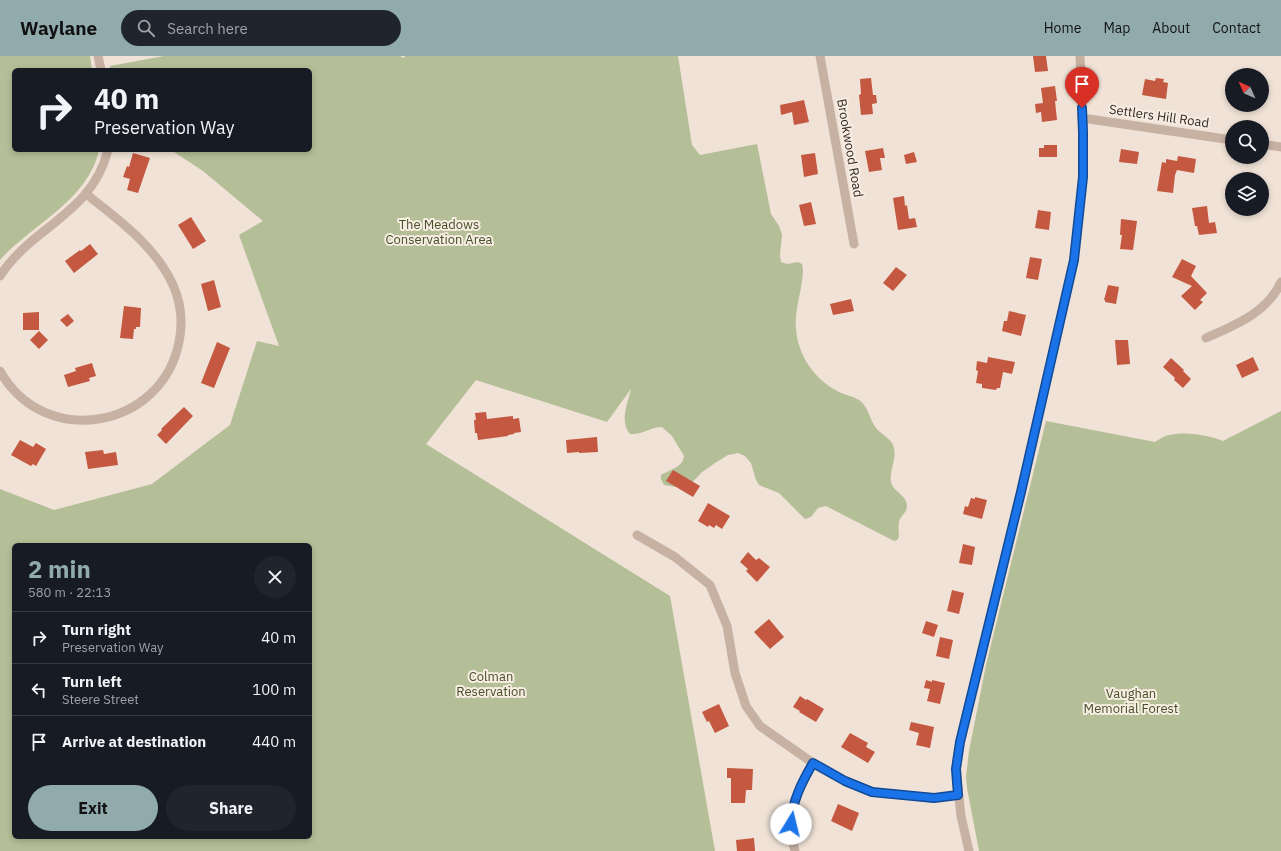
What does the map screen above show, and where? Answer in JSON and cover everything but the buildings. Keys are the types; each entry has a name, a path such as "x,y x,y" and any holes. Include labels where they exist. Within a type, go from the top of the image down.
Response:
{"street":[{"path":"98,56 101,68"},
{"name":"Brookwood Road","path":"820,56 854,244"},
{"path":"969,851 961,816 956,769 960,742 1021,492 1074,260 1083,177 1082,86 1080,56"},
{"name":"Settlers Hill Road","path":"1082,118 1225,139"},
{"path":"1269,145 1281,147"},
{"path":"0,276 21,250 70,210 86,194 93,185 102,168 107,152"},
{"path":"0,371 16,392 32,406 52,415 83,421 120,414 134,406 159,386 170,368 178,348 181,326 180,305 173,285 156,258 132,231 86,194"},
{"path":"1206,338 1241,322 1253,314 1271,298 1281,282"},
{"path":"638,535 675,557 710,585 727,626 734,673 746,706 760,726 813,763 845,781 872,792 934,798 958,795"},
{"path":"795,851 791,835 792,812 802,782 813,763"}],"green space":[{"path":"0,56 90,56 92,68 12,68 12,152 98,152 93,168 83,184 71,198 13,247 0,260"},
{"path":"164,56 400,56 404,58 405,56 678,56 692,145 700,155 757,144 771,214 779,226 782,235 780,255 781,262 787,264 798,262 802,264 803,276 797,306 796,329 797,339 804,358 822,381 839,392 857,399 862,403 876,428 890,440 893,445 895,454 891,473 891,482 894,488 905,499 907,506 906,511 899,522 899,537 897,540 894,541 826,506 818,508 811,517 805,519 779,493 759,485 751,463 745,456 738,453 728,455 715,463 702,472 690,485 676,487 664,485 661,475 679,466 684,456 672,436 662,427 630,434 625,423 625,412 631,389 607,422 476,380 426,444 670,596 715,851 0,851 0,489 54,510 152,484 230,425 257,341 279,346 239,235 263,221 203,171 174,152 312,152 312,68 110,68 110,66"},
{"name":"Vaughan Memorial Forest","path":"1281,411 1281,851 979,851 967,788 966,777 969,751 986,665 1046,421 1155,442 1167,435 1182,433 1204,435 1223,441"}],"route":[{"path":"791,824 792,812 802,782 813,763 845,781 872,792 934,798 958,795 956,769 960,742 1053,357 1074,260 1083,177 1082,108"}],"park label":[{"name":"The Meadows Conservation Area","path":"439,232"},
{"name":"Colman Reservation","path":"491,684"}]}
